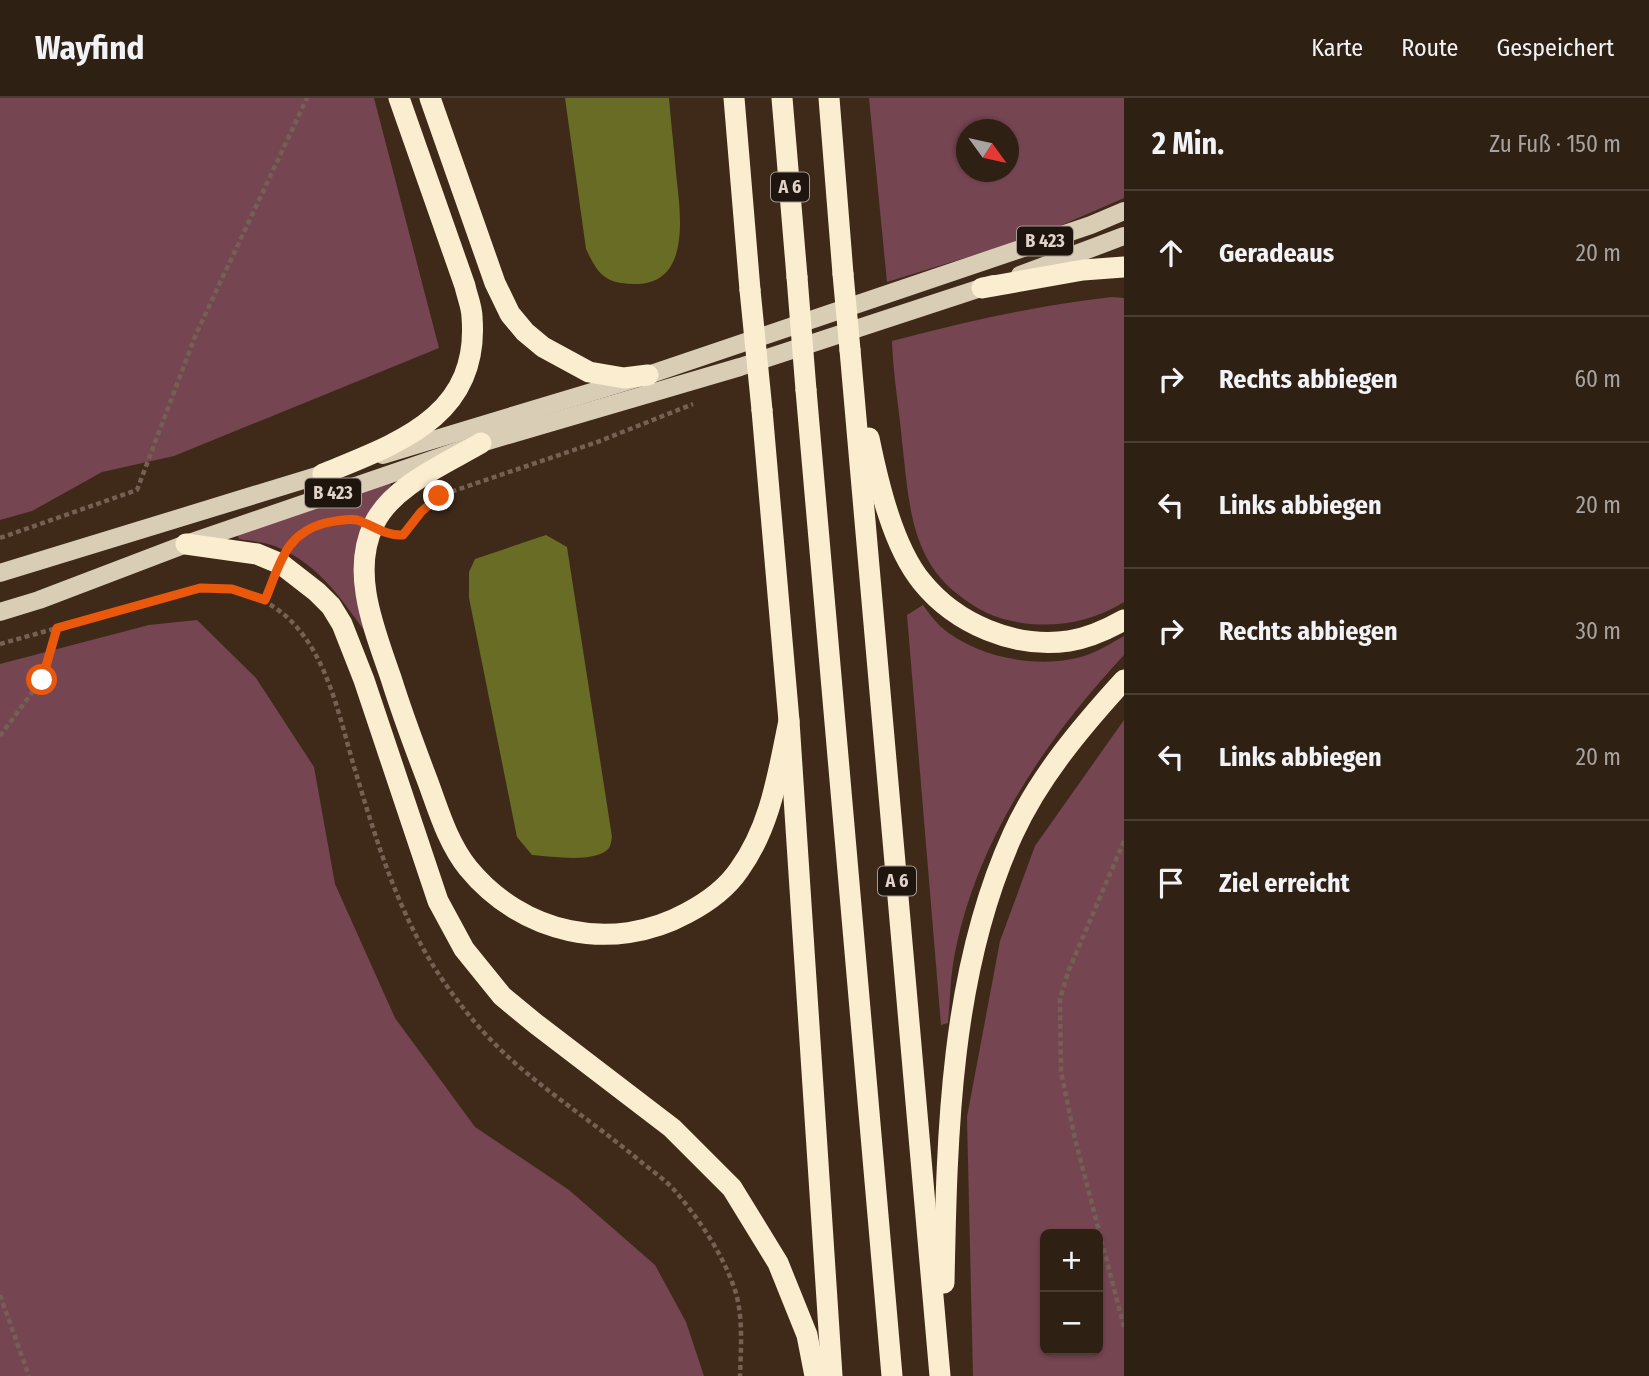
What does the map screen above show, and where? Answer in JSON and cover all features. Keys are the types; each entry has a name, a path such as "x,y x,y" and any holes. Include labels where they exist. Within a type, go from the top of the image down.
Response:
{"highway":[{"path":"323,474 394,444 441,413 459,387 470,359 472,317 465,286 399,98"},
{"path":"430,98 495,283 510,314 525,332 543,347 589,372 624,378 648,375"},
{"path":"734,98 789,722 832,1376"},
{"name":"A 6","path":"782,98 892,1376"},
{"name":"A 6","path":"829,98 941,1376"},
{"path":"982,288 1083,270 1124,267"},
{"path":"855,386 882,496 901,547 921,582 957,614 990,632 1031,641 1070,641 1107,629 1124,620"},
{"path":"481,443 394,495 372,527 364,566 370,614 402,713 448,836 468,868 492,892 520,911 564,930 604,936 654,928 707,902 739,872 762,832 774,793 789,722"},
{"path":"186,544 257,554 281,564 331,606 342,624 364,680 438,901 464,949 502,996 672,1128 732,1188 778,1263 807,1335 815,1376"},
{"path":"941,1376 950,1140 956,1062 970,967 988,895 1014,832 1054,763 1124,680"}],"main road":[{"name":"B 423","path":"648,375 1091,225 1124,211"},
{"name":"B 423","path":"186,544 481,443 740,367 982,288 1124,236"},
{"path":"0,573 648,375"},
{"path":"0,612 39,600 186,544"}],"path":[{"path":"0,538 137,490 196,334 307,98"},
{"path":"0,644 200,588 232,589 265,600 292,541 318,525 353,519 393,536 403,535 421,512 439,496 600,441 699,402"},
{"path":"0,736 42,680 57,628"},
{"path":"1124,841 1068,972 1060,999 1061,1072 1074,1139 1124,1327"},
{"path":"0,1295 29,1376"}],"shaded area":[{"path":"0,98 374,98 439,348 174,456 102,472 32,511 0,520"},
{"path":"565,98 669,98 680,225 674,260 666,273 652,281 633,284 615,282 598,271 586,249"},
{"path":"869,98 1124,98 1124,198 1039,235 887,282"},
{"path":"1112,297 1124,298 1124,602 1100,614 1062,624 1022,623 996,617 967,601 943,581 921,546 910,506 892,341 1001,315"},
{"path":"389,480 391,486 383,494 357,594 364,630 326,582 305,563 273,545 239,539 237,534"},
{"path":"546,535 567,547 612,837 609,848 603,853 584,858 532,855 517,837 469,598 469,572 475,559"},
{"path":"923,605 940,626 955,637 973,647 1012,659 1072,659 1090,654 1124,636 1124,655 1066,723 1040,759 995,837 963,920 953,964 948,1023 941,1025 907,615"},
{"path":"197,620 256,678 314,767 335,884 395,1018 475,1127 569,1190 655,1265 686,1322 704,1376 0,1376 0,664 149,625"},
{"path":"1124,720 1124,1376 973,1376 967,1117 1000,941 1035,846"}],"route":[{"path":"42,680 57,628 200,588 232,589 265,600 287,549 298,535 318,525 353,519 393,536 403,535 421,512 439,496"}]}
